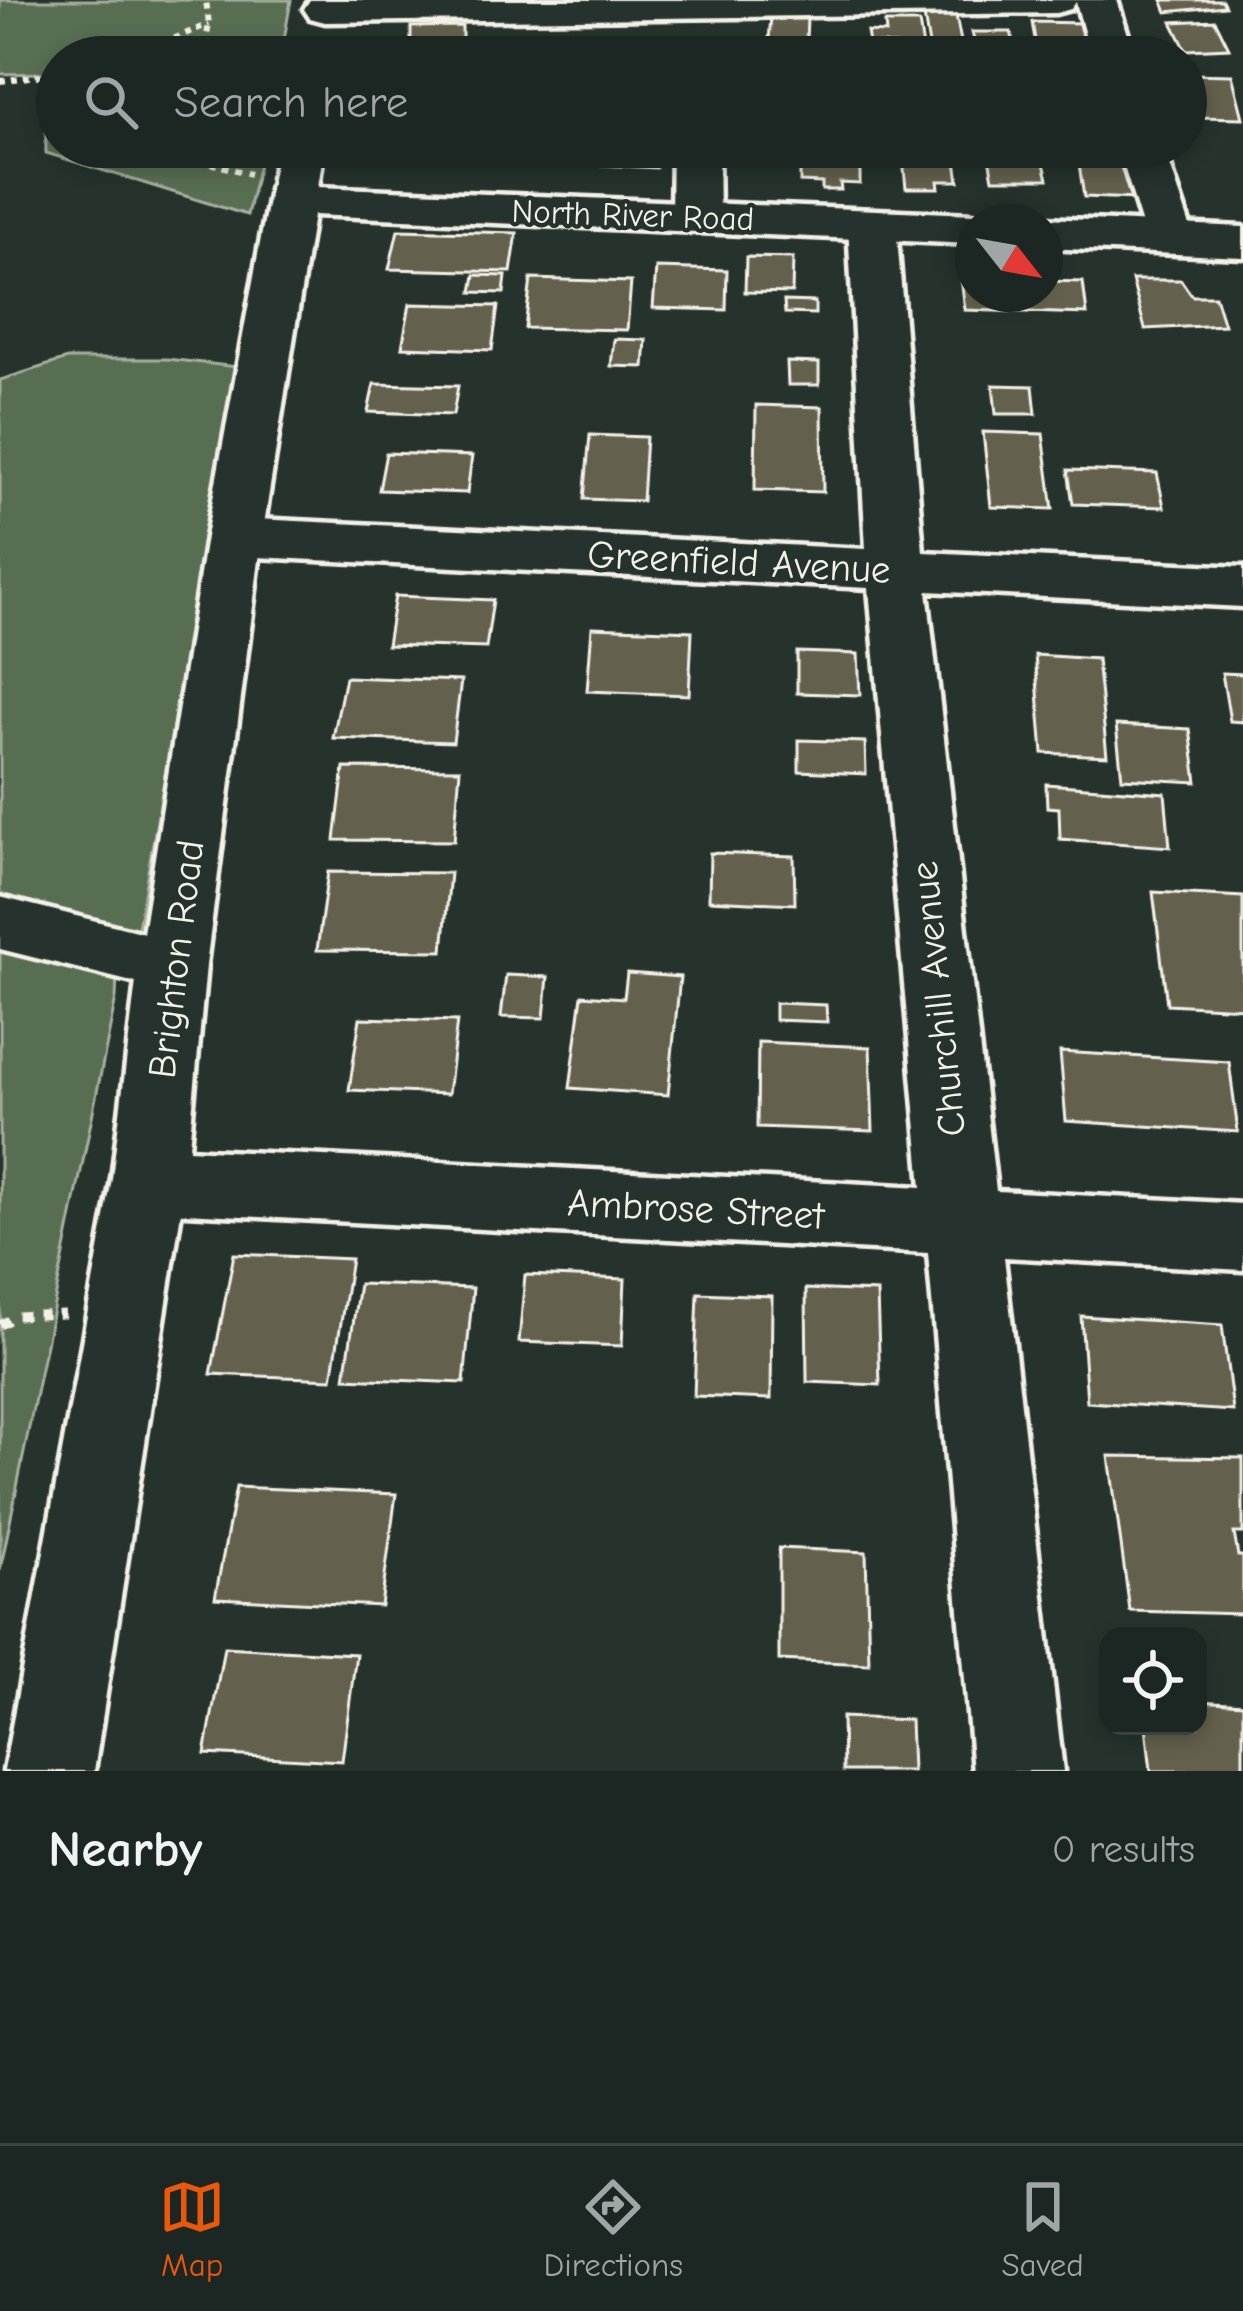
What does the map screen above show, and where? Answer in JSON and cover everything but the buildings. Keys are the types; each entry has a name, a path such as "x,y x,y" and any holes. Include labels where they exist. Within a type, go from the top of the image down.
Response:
{"street":[{"path":"321,36 326,5 694,22 1056,0"},
{"path":"1096,0 1107,36"},
{"path":"695,168 695,217"},
{"path":"1148,168 1170,238"},
{"name":"North River Road","path":"282,174 695,217 955,228"},
{"name":"Brighton Road","path":"49,1771 148,1179 172,965 282,174"},
{"name":"Churchill Avenue","path":"872,225 896,569 1018,1771"},
{"path":"1063,233 1243,242"},
{"name":"Greenfield Avenue","path":"234,537 1243,587"},
{"path":"0,923 172,965"},
{"name":"Ambrose Street","path":"148,1179 1243,1237"}],"path":[{"path":"206,0 206,36"},
{"path":"180,36 208,24"},
{"path":"0,81 36,76"},
{"path":"250,168 282,174"}],"green space":[{"path":"0,0 291,0 285,36 36,36 36,73 0,74"},
{"path":"95,168 258,168 247,215"},
{"path":"67,359 167,359 238,367 137,933 0,908 0,380"},
{"path":"0,923 118,954 116,998 0,1571"}]}
